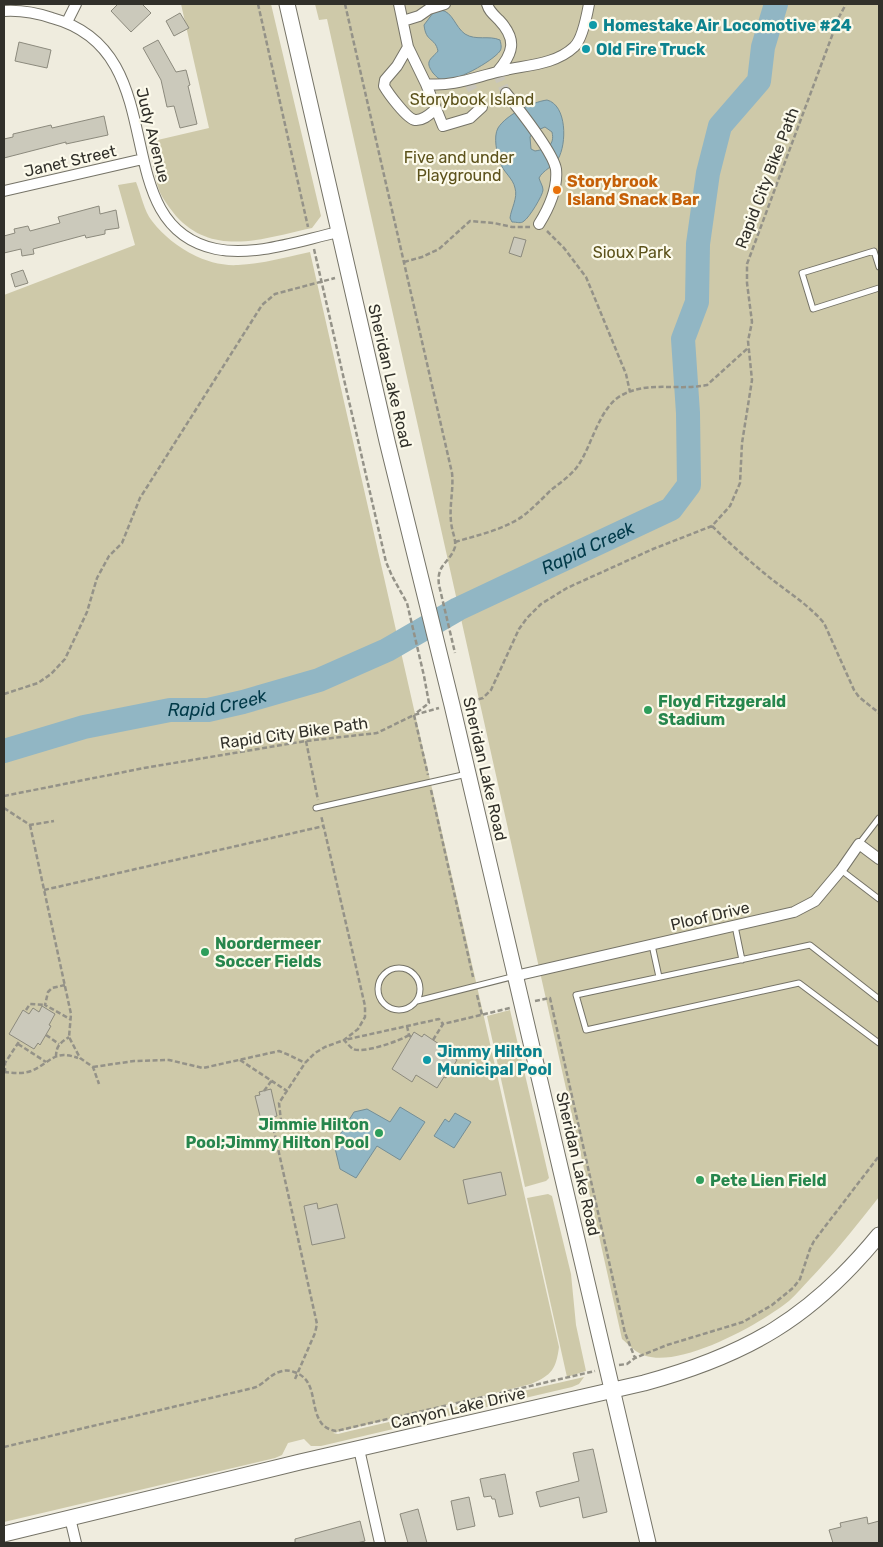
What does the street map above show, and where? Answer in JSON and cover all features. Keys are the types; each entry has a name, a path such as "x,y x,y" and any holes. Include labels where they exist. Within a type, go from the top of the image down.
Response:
{"street":[{"path":"68,22 76,4"},
{"name":"Sheridan Lake Road","path":"287,4 387,441 452,705 648,1543"},
{"path":"399,4 408,47 443,126 470,118 482,107"},
{"path":"403,21 445,4"},
{"path":"487,4 490,11 507,30 511,42 511,52 508,60 498,72"},
{"path":"426,84 439,85 466,82 554,58 575,46 589,4"},
{"name":"Judy Avenue","path":"4,11 13,10 45,15 68,22 89,35 113,61 120,73 131,102 155,199 166,218 189,238 216,249 245,251 339,232"},
{"path":"408,47 397,66 385,80 384,86 410,118 416,120 424,118 436,110"},
{"path":"506,93 544,146 554,165 556,182 546,212 539,224"},
{"name":"Janet Street","path":"4,191 144,159"},
{"path":"859,844 879,859"},
{"name":"Ploof Drive","path":"515,976 794,912 815,901 841,870 859,844"},
{"name":"Canyon Lake Drive","path":"4,1534 613,1390 693,1369 766,1336 819,1298 853,1266 879,1235"},
{"path":"359,1449 380,1543"},
{"path":"70,1518 76,1543"}],"lane":[{"path":"879,267 874,251 802,273 813,309 879,288"},
{"path":"318,808 468,774"},
{"path":"859,844 879,818"},
{"path":"841,870 879,899"},
{"path":"735,926 742,960"},
{"path":"652,945 659,977"},
{"path":"879,999 810,945 576,995 586,1030 799,983 879,1043"},
{"path":"417,1001 420,987 414,974 402,968 388,971 382,975 377,988 378,995 386,1006 392,1010 406,1010 417,1001 515,976"}],"path":[{"path":"258,4 386,562 407,603 424,676 428,703 414,715 482,1014"},
{"path":"345,4 452,473 450,520 455,542 452,553 440,568 438,574 456,659"},
{"name":"Rapid City Bike Path","path":"4,796 144,768 306,742 376,733 414,715 483,698 490,690 520,629 527,618 541,604 566,588 653,549 712,526 730,506 740,483 742,443 752,380 748,341 752,322 746,272 749,256 846,4"},
{"path":"404,262 422,257 439,249 470,221 527,228 539,224 564,248 586,277 626,374 630,392"},
{"path":"4,694 38,683 51,674 65,659 87,612 97,578 110,556 122,543 140,498 262,305 275,294 335,278"},
{"path":"455,542 510,524 528,511 577,466 608,409 618,398 639,389 707,385 748,348"},
{"path":"712,526 764,574 816,614 824,623 854,690 859,697 879,713"},
{"path":"306,742 318,808 324,826 365,1006 365,1017 362,1023 358,1029 344,1040"},
{"path":"4,808 30,825 54,821"},
{"path":"30,825 71,1014 69,1037 80,1058"},
{"path":"44,890 324,826"},
{"path":"45,1005 48,992 52,988 65,985"},
{"path":"433,1040 443,1024 550,998 625,1332 636,1358"},
{"path":"26,1010 30,1004 45,1005 70,1019"},
{"path":"295,1379 317,1324 273,1126 281,1121 279,1103 304,1064 325,1047 344,1040 439,1019 443,1024"},
{"path":"344,1040 352,1049 360,1050 410,1036 407,1026"},
{"path":"46,1035 59,1044"},
{"path":"56,1056 56,1049 59,1044 69,1037"},
{"path":"20,1040 4,1063 4,1072 30,1071 56,1056 70,1055 80,1058 93,1067 99,1084"},
{"path":"18,1044 46,1062"},
{"path":"93,1067 134,1061 169,1060 203,1068 279,1051 304,1064"},
{"path":"239,1060 287,1091"},
{"path":"264,1091 272,1080"},
{"path":"4,1447 253,1388 261,1385 272,1375 280,1371 289,1370 306,1378 319,1420 329,1429 336,1431 627,1364 636,1358 683,1339 743,1322 779,1299 800,1279 814,1241 879,1156"}],"green space":[{"path":"181,4 271,4 321,216 312,228 258,240 241,242 223,241 207,237 191,229 176,216 162,197 149,142 209,128"},
{"name":"Sioux Park","path":"315,4 879,4 879,1197 837,1249 789,1301 760,1321 741,1331 700,1349 680,1355 662,1358 642,1355 622,1339 327,19 319,20"},
{"path":"136,182 152,221 169,239 202,259 226,265 238,265 265,262 310,252 559,1347 552,1370 544,1378 531,1384 333,1433 338,1434 584,1377 579,1384 572,1387 321,1446 311,1446 304,1439 288,1443 282,1455 275,1458 4,1522 4,295 135,245 118,185"},
{"path":"510,1010 549,1178 546,1181 525,1187 487,1016"},
{"path":"548,1194 552,1196 571,1274 576,1325 586,1371 567,1377 527,1198"}],"water":[{"path":"441,10 451,17 465,34 500,40 500,51 490,60 464,75 448,80 438,78 429,66 431,59 438,51 437,47 427,35 424,25 433,13"},
{"path":"547,100 554,103 558,109 562,117 563,144 556,162 539,178 543,190 532,211 523,222 512,222 510,218 516,192 514,184 501,166 496,136 498,128 507,118 527,106","holes":["545,127 552,132 553,136 549,146 535,151 531,149 530,137 533,132"]},
{"name":"Jimmie Hilton Pool;Jimmy Hilton Pool","path":"400,1107 425,1122 400,1160 377,1146 356,1178 340,1169 334,1144 354,1112 367,1109 390,1122"},
{"path":"455,1113 471,1122 454,1148 434,1136 445,1119 449,1122"}],"building":[{"path":"118,4 142,4 151,13 131,32 111,11"},
{"path":"180,13 189,28 174,36 166,21"},
{"path":"158,40 176,72 186,70 197,124 180,128 174,106 167,107 161,80 143,48"},
{"path":"19,42 51,50 47,68 15,61"},
{"path":"104,116 108,135 66,144 66,142 4,158 4,139 13,137 13,134 51,125 52,128"},
{"path":"99,206 100,214 116,210 119,228 105,230 105,234 86,238 85,235 33,249 34,254 22,256 21,249 4,253 4,236 15,233 14,229 28,226 30,231 60,223 58,217"},
{"path":"514,237 526,240 521,257 509,253"},
{"path":"23,270 28,283 15,287 11,274"},
{"path":"42,1006 55,1014 49,1025 51,1026 40,1045 38,1043 34,1049 9,1034 23,1010 29,1014 33,1008 39,1012"},
{"name":"Jimmy Hilton Municipal Pool","path":"414,1032 422,1037 424,1034 457,1056 455,1059 457,1060 446,1078 444,1077 437,1088 416,1075 412,1082 392,1069"},
{"path":"271,1089 277,1116 261,1120 255,1096 260,1095 259,1092"},
{"path":"501,1172 506,1195 468,1204 463,1180"},
{"path":"317,1203 318,1209 337,1204 345,1238 312,1245 304,1206"},
{"path":"593,1449 607,1512 583,1518 579,1497 540,1507 536,1492 579,1481 573,1453"},
{"path":"505,1474 513,1514 499,1517 495,1499 492,1499 491,1496 484,1497 480,1479"},
{"path":"469,1497 475,1526 457,1530 451,1501"},
{"path":"418,1509 427,1543 408,1543 400,1514"},
{"path":"867,1517 868,1524 879,1521 879,1543 833,1543 829,1530 841,1527 840,1523"},
{"path":"360,1521 365,1541 357,1543 295,1543 295,1539"}],"waterway":[{"name":"Rapid Creek","path":"4,751 84,727 170,710 208,710 319,680 387,650 458,609 671,509 689,485 688,413 683,339 697,302 698,244 708,173 720,126 759,81 763,47 776,4"}],"tunnel":[{"path":"497,72 506,93"},
{"path":"468,81 482,107"}],"place":[{"name":"Homestake Air Locomotive #24","path":"593,25"},
{"name":"Old Fire Truck","path":"586,49"},
{"name":"Storybrook Island Snack Bar","path":"557,190"},
{"name":"Floyd Fitzgerald Stadium","path":"648,710"},
{"name":"Noordermeer Soccer Fields","path":"205,952"},
{"name":"Jimmy Hilton Municipal Pool","path":"427,1060"},
{"name":"Jimmie Hilton Pool;Jimmy Hilton Pool","path":"379,1133"},
{"name":"Pete Lien Field","path":"700,1180"}],"park label":[{"name":"Storybook Island","path":"472,99"},
{"name":"Five and under Playground","path":"459,166"}]}
